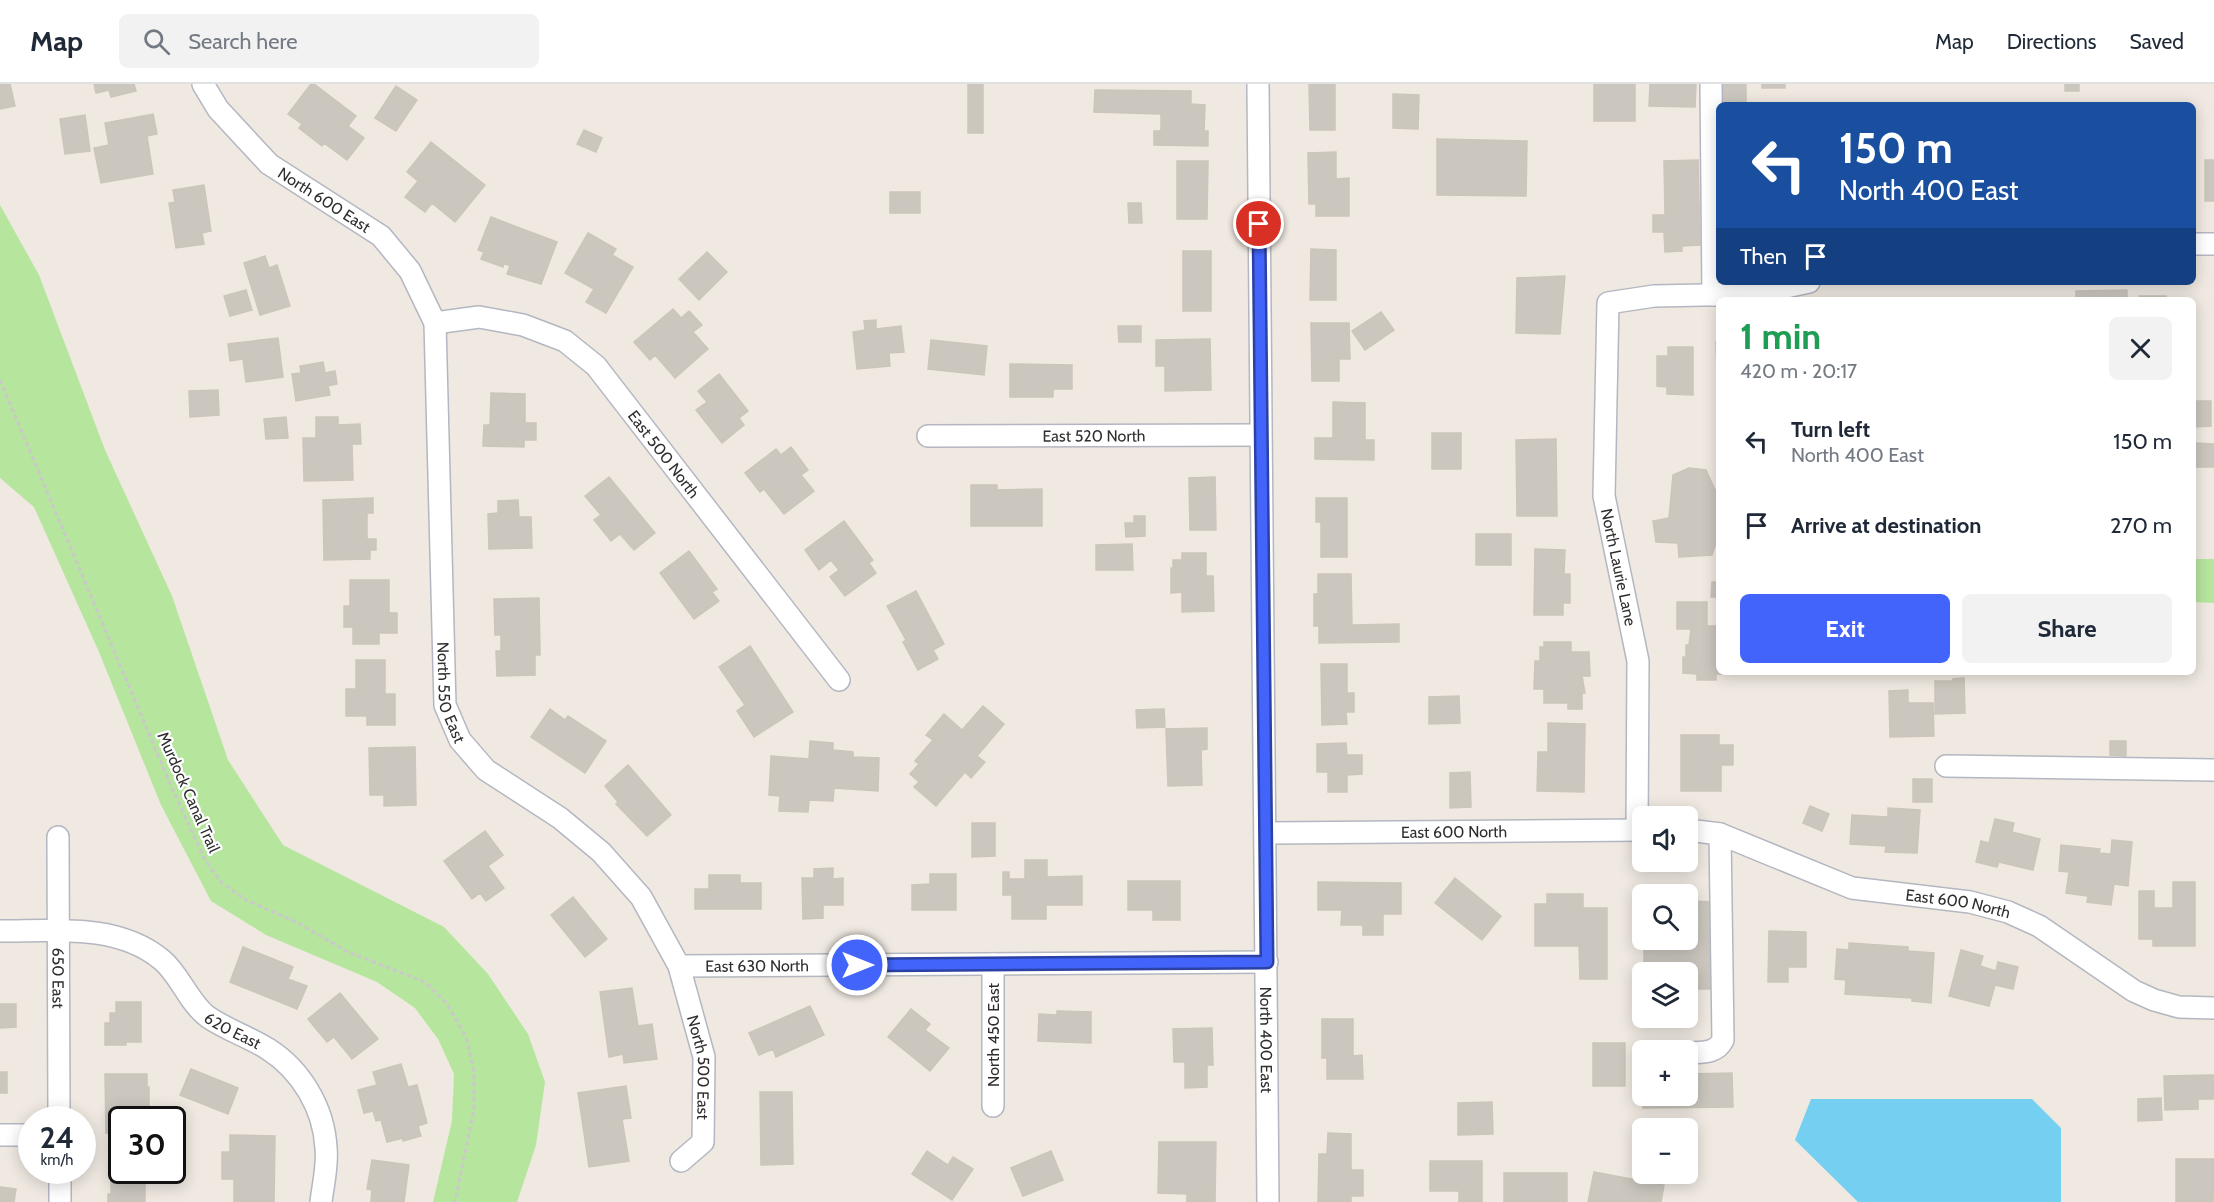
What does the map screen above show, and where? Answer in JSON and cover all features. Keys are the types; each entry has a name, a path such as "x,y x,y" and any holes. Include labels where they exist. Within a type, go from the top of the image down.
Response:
{"street":[{"name":"North 600 East","path":"203,84 218,110 269,164 381,236 410,271 435,324"},
{"name":"North 400 East","path":"1258,84 1268,1202"},
{"path":"1711,84 1713,295 1754,294 1795,285"},
{"path":"2196,244 2214,244"},
{"name":"North Laurie Lane","path":"1640,806 1638,661 1604,496 1608,303 1654,296 1713,295"},
{"name":"East 500 North","path":"435,324 479,317 523,325 566,341 596,366 839,680"},
{"name":"North 550 East","path":"435,324 445,705 460,740 486,770 560,818 601,852 640,897 679,966"},
{"name":"East 520 North","path":"928,436 1260,435"},
{"path":"1946,766 2214,770"},
{"name":"East 600 North","path":"1265,833 1632,830"},
{"name":"East 600 North","path":"1698,831 1720,834 1852,888 1970,902 2008,912 2039,926 2134,990 2154,1000 2179,1007 2214,1008"},
{"path":"1698,1053 1712,1052 1719,1048 1723,1040 1720,834"},
{"name":"650 East","path":"58,837 59,1106"},
{"name":"620 East","path":"0,931 101,933 135,944 163,960 206,1015 236,1034 268,1049 293,1068 310,1092 321,1120 327,1148 321,1202"},
{"name":"East 630 North","path":"679,966 1267,962"},
{"name":"North 450 East","path":"993,964 993,1106"},
{"name":"North 500 East","path":"679,966 704,1057 703,1142 681,1161"},
{"path":"0,1135 18,1135"},
{"path":"60,1184 60,1202"}],"path":[{"name":"Murdock Canal Trail","path":"0,380 171,786 205,860 220,881 244,899 298,923 348,952 425,982 447,1004 466,1037 474,1071 474,1108 455,1202"}],"green space":[{"path":"0,205 39,275 105,450 172,596 228,760 283,845 444,927 488,974 528,1034 545,1082 536,1145 517,1202 433,1202 452,1121 454,1074 438,1039 415,1008 377,982 266,935 211,901 161,805 99,652 34,507 0,478"},
{"path":"2196,559 2214,559 2214,603 2196,602"}],"water":[{"path":"1811,1099 2032,1099 2061,1128 2061,1202 1858,1202 1795,1140"}],"building":[{"path":"0,84 10,84 15,106 0,109"},
{"path":"94,84 134,84 136,91 111,97 109,90 96,93"},
{"path":"311,84 356,116 348,126 364,138 347,160 324,143 322,146 299,128 302,124 288,114"},
{"path":"968,84 983,84 983,133 968,133"},
{"path":"1309,84 1335,84 1335,130 1310,130"},
{"path":"1594,84 1635,84 1635,121 1594,121"},
{"path":"1650,84 1696,84 1695,107 1649,106"},
{"path":"1722,84 1746,84 1746,102 1723,102"},
{"path":"1762,84 1785,84 1785,88 1762,88"},
{"path":"2065,84 2079,84 2079,91 2065,91"},
{"path":"396,86 417,100 396,131 375,118"},
{"path":"1095,90 1191,91 1191,104 1205,105 1204,131 1208,131 1208,146 1154,145 1154,131 1161,131 1161,114 1094,112"},
{"path":"1393,94 1419,95 1418,129 1393,128"},
{"path":"153,114 157,134 147,136 153,174 101,183 94,148 109,145 105,123"},
{"path":"85,115 90,151 65,154 60,119"},
{"path":"584,130 602,138 596,152 577,144"},
{"path":"1437,139 1527,141 1526,196 1437,195"},
{"path":"431,142 485,185 455,222 432,203 425,212 405,197 418,181 407,172"},
{"path":"1336,152 1336,179 1349,178 1349,216 1316,216 1316,204 1309,204 1308,153"},
{"path":"1698,160 1700,245 1682,246 1682,251 1665,252 1664,232 1653,232 1653,215 1665,215 1664,161"},
{"path":"2205,160 2214,160 2214,201 2205,201"},
{"path":"1177,161 1208,161 1207,219 1177,219"},
{"path":"204,185 211,231 202,233 204,244 176,248 169,203 175,202 173,190"},
{"path":"890,192 920,192 920,213 890,213"},
{"path":"1128,203 1141,203 1142,223 1129,223"},
{"path":"491,217 557,242 541,284 507,274 510,266 504,263 503,267 481,259 484,252 478,250"},
{"path":"588,233 616,249 612,255 633,267 606,313 586,302 594,289 565,273"},
{"path":"1311,249 1336,250 1336,300 1310,300"},
{"path":"1183,251 1211,251 1211,311 1183,311"},
{"path":"707,252 727,272 699,300 679,279"},
{"path":"265,256 269,268 277,265 290,306 260,315 244,263"},
{"path":"1565,276 1560,334 1516,333 1517,278"},
{"path":"246,290 252,310 230,316 224,296"},
{"path":"2127,290 2127,297 2076,297 2076,291"},
{"path":"2139,296 2166,296 2166,297"},
{"path":"673,309 681,318 689,311 702,325 693,332 708,349 675,378 655,355 650,360 634,342"},
{"path":"1381,312 1394,330 1365,350 1352,331"},
{"path":"876,320 876,329 901,326 904,352 889,353 890,366 857,369 853,332 865,330 864,321"},
{"path":"1311,323 1349,323 1350,359 1339,359 1339,381 1312,381"},
{"path":"1118,326 1141,326 1141,342 1119,342"},
{"path":"278,338 283,377 246,382 243,359 230,361 228,344"},
{"path":"1210,339 1211,390 1165,391 1165,366 1156,366 1156,340"},
{"path":"931,340 987,346 984,375 928,369"},
{"path":"1668,347 1693,347 1693,395 1667,394 1667,387 1657,386 1657,356 1668,356"},
{"path":"323,362 325,373 335,371 337,384 328,386 330,395 296,401 292,374 301,373 300,366"},
{"path":"1010,364 1072,365 1072,389 1053,389 1053,397 1010,397"},
{"path":"719,374 748,411 739,418 744,425 722,443 696,410 707,402 698,391"},
{"path":"218,390 219,415 190,417 189,391"},
{"path":"491,393 525,394 525,423 536,423 536,440 524,440 524,447 483,446 484,425 490,425"},
{"path":"2196,401 2211,401 2211,426 2196,427"},
{"path":"1333,402 1365,403 1365,440 1374,440 1374,460 1315,459 1315,438 1333,438"},
{"path":"286,417 288,438 266,439 264,419"},
{"path":"316,417 338,417 338,425 360,424 361,444 352,444 353,480 304,481 303,438 316,438"},
{"path":"1432,433 1461,433 1461,469 1432,469"},
{"path":"1556,439 1557,516 1517,516 1516,440"},
{"path":"2196,443 2214,444 2214,467 2196,467"},
{"path":"791,447 808,470 801,475 814,491 784,514 764,489 760,492 745,473 776,449 781,455"},
{"path":"1689,468 1706,470 1716,492 1716,542 1712,555 1679,557 1678,543 1656,542 1653,521 1669,518 1673,475"},
{"path":"609,477 655,533 634,550 620,534 611,541 594,520 601,515 585,496"},
{"path":"1215,477 1216,530 1190,530 1189,478"},
{"path":"971,485 997,485 997,490 1042,489 1042,526 971,526"},
{"path":"373,498 373,513 367,513 367,539 376,539 376,550 370,550 370,559 324,560 323,500"},
{"path":"1316,498 1347,498 1347,557 1321,557 1321,522 1316,522"},
{"path":"518,500 519,517 531,517 532,548 489,549 488,514 498,513 498,501"},
{"path":"1134,516 1145,516 1145,536 1126,537 1125,523 1134,523"},
{"path":"844,521 873,560 869,563 876,573 845,596 830,577 839,570 831,560 819,570 805,550"},
{"path":"1476,534 1511,534 1511,565 1476,565"},
{"path":"1132,544 1133,570 1096,570 1096,545"},
{"path":"1535,549 1565,550 1564,574 1570,574 1570,603 1563,603 1563,615 1534,615"},
{"path":"689,551 717,589 712,592 719,601 694,619 660,573"},
{"path":"1182,553 1206,553 1206,576 1213,576 1214,611 1182,612 1182,592 1171,593 1173,560 1182,560"},
{"path":"1318,574 1351,574 1352,625 1399,624 1399,642 1319,643 1319,626 1314,626 1314,594 1318,594"},
{"path":"350,580 389,580 389,613 397,613 397,633 379,633 379,644 353,644 353,627 344,627 344,606 350,606"},
{"path":"1712,582 1716,582 1716,597 1711,597"},
{"path":"916,591 944,644 933,650 938,659 918,670 903,642 906,640 887,606"},
{"path":"539,598 540,655 535,655 535,675 497,676 496,651 501,651 501,635 495,635 494,599"},
{"path":"1677,602 1707,602 1707,626 1716,626 1716,680 1697,680 1697,674 1683,673 1683,657 1686,657 1686,645 1689,645 1691,629 1677,629"},
{"path":"1544,642 1571,642 1571,652 1589,652 1590,676 1582,676 1585,693 1582,693 1582,709 1568,709 1568,703 1544,703 1544,689 1534,689 1535,661 1540,661 1540,647 1544,647"},
{"path":"750,646 793,712 754,737 737,711 745,705 719,667"},
{"path":"356,660 385,660 385,694 395,694 395,725 367,725 367,716 346,716 346,689 356,689"},
{"path":"1321,664 1347,664 1347,693 1354,693 1354,712 1346,712 1347,724 1322,725"},
{"path":"1964,678 1965,713 1935,714 1935,681 1953,681 1953,679"},
{"path":"1908,690 1908,703 1933,703 1934,736 1890,737 1889,691"},
{"path":"1459,696 1460,723 1429,724 1429,697"},
{"path":"983,706 1004,724 977,756 985,762 971,778 965,772 936,806 914,787 919,782 910,774 919,764 915,761 933,740 926,735 944,714 962,730"},
{"path":"550,709 565,720 568,716 606,741 585,773 531,737"},
{"path":"1164,709 1165,727 1137,728 1136,710"},
{"path":"1548,723 1585,724 1584,792 1537,791 1538,752 1548,752"},
{"path":"1207,728 1207,749 1201,750 1202,785 1168,786 1166,729"},
{"path":"1681,735 1719,735 1719,745 1733,745 1733,765 1721,765 1721,791 1681,791"},
{"path":"810,741 833,743 833,750 853,752 853,757 879,758 878,791 834,788 833,801 809,800 808,812 779,811 780,796 769,795 771,756 809,759"},
{"path":"2110,741 2126,741 2126,756 2110,755"},
{"path":"1346,743 1347,755 1362,755 1362,774 1347,775 1347,792 1328,792 1328,772 1317,772 1317,744"},
{"path":"415,747 416,805 384,806 384,795 370,795 369,748"},
{"path":"628,765 671,815 647,836 616,804 618,802 605,786"},
{"path":"1470,772 1471,807 1450,808 1450,773"},
{"path":"1913,779 1932,779 1932,802 1913,802"},
{"path":"1810,806 1829,814 1822,831 1803,823"},
{"path":"1888,808 1920,810 1917,853 1885,852 1886,846 1850,844 1852,815 1888,817"},
{"path":"1995,819 2014,823 2012,832 2040,839 2033,870 1999,862 1997,867 1976,862 1981,841 1989,843"},
{"path":"972,823 995,823 995,856 972,857"},
{"path":"485,831 503,855 488,866 504,888 486,901 480,893 472,899 444,861"},
{"path":"2112,840 2132,842 2128,886 2114,884 2111,905 2087,902 2088,896 2066,893 2069,872 2059,871 2061,845 2100,849 2099,853 2111,854"},
{"path":"1025,860 1047,860 1047,877 1082,876 1082,905 1046,905 1046,919 1012,919 1012,895 1003,895 1003,872 1009,872 1009,879 1025,879"},
{"path":"833,868 833,879 843,878 843,905 823,905 823,918 803,919 802,878 814,878 814,869"},
{"path":"930,874 956,874 956,910 912,910 912,885 930,884"},
{"path":"709,875 740,875 740,883 761,883 761,909 695,909 695,889 709,889"},
{"path":"1455,878 1501,916 1482,940 1435,903"},
{"path":"1128,881 1180,881 1180,920 1153,920 1153,910 1128,910"},
{"path":"1318,882 1401,883 1401,914 1383,914 1383,935 1363,935 1363,925 1341,925 1342,910 1318,910"},
{"path":"2173,882 2195,882 2195,946 2153,946 2153,939 2139,939 2139,891 2154,891 2154,908 2173,908"},
{"path":"1547,894 1583,894 1583,908 1607,908 1607,979 1580,979 1579,946 1535,946 1535,904 1547,904"},
{"path":"573,897 607,939 585,957 551,915"},
{"path":"1698,901 1713,902 1712,989 1698,989 1698,962 1644,962 1644,950 1698,950"},
{"path":"1769,931 1806,932 1806,967 1788,967 1788,982 1768,982"},
{"path":"1849,943 1908,947 1908,951 1934,953 1931,1003 1912,1001 1912,998 1845,994 1846,980 1835,979 1837,949 1849,950"},
{"path":"243,947 293,967 288,979 307,986 297,1009 230,982"},
{"path":"1961,950 1983,956 1980,966 1996,971 1998,962 2018,967 2013,989 1995,985 1989,1006 1949,996"},
{"path":"632,988 638,1026 652,1024 657,1059 624,1063 623,1054 609,1057 600,992"},
{"path":"340,993 378,1039 352,1059 334,1037 327,1042 308,1019"},
{"path":"116,1002 141,1002 141,1042 105,1045 105,1023 110,1023 110,1013 116,1013"},
{"path":"0,1004 16,1004 16,1027 0,1028"},
{"path":"810,1006 824,1035 776,1057 773,1049 759,1055 749,1033"},
{"path":"911,1009 930,1024 925,1030 949,1048 930,1071 888,1037"},
{"path":"1057,1011 1091,1012 1091,1043 1038,1041 1039,1014 1057,1015"},
{"path":"1322,1019 1353,1019 1353,1056 1362,1055 1363,1079 1327,1079 1327,1058 1322,1058"},
{"path":"1212,1028 1213,1065 1207,1065 1207,1087 1185,1088 1185,1062 1174,1062 1173,1029"},
{"path":"1593,1043 1625,1043 1625,1086 1593,1086"},
{"path":"401,1064 408,1087 417,1085 427,1123 418,1126 421,1136 387,1142 381,1120 376,1121 373,1111 364,1113 358,1090 377,1085 373,1072"},
{"path":"191,1069 238,1088 228,1114 180,1095"},
{"path":"0,1072 7,1072 7,1093 0,1093"},
{"path":"1732,1073 1733,1107 1643,1108 1643,1106 1698,1106 1698,1074"},
{"path":"105,1074 147,1074 149,1106 108,1106 108,1133 106,1133"},
{"path":"2214,1075 2214,1099 2198,1099 2198,1109 2165,1110 2164,1076"},
{"path":"626,1086 631,1118 622,1119 629,1161 589,1167 578,1093"},
{"path":"760,1092 792,1092 793,1164 761,1165"},
{"path":"2161,1098 2162,1120 2138,1121 2138,1099"},
{"path":"1492,1102 1493,1134 1458,1135 1458,1103"},
{"path":"1328,1133 1351,1134 1351,1170 1363,1170 1363,1196 1351,1196 1351,1202 1318,1202 1319,1154 1327,1154"},
{"path":"230,1135 275,1136 274,1202 234,1202 234,1179 222,1179 222,1152 230,1152"},
{"path":"1159,1142 1216,1142 1215,1202 1187,1202 1187,1194 1158,1193"},
{"path":"927,1151 948,1165 953,1157 973,1169 952,1200 912,1174"},
{"path":"1051,1151 1063,1180 1023,1196 1011,1168"},
{"path":"2176,1159 2214,1159 2213,1202 2176,1202"},
{"path":"372,1160 409,1165 404,1202 371,1202 372,1190 367,1189"},
{"path":"1430,1161 1482,1161 1482,1202 1459,1202 1459,1191 1430,1191"},
{"path":"1594,1172 1632,1179 1632,1184 1664,1185 1661,1202 1588,1202"},
{"path":"1504,1173 1567,1173 1567,1202 1504,1202"},
{"path":"111,1184 145,1184 145,1202 108,1202 108,1194 111,1194"},
{"path":"0,1187 16,1189 14,1202 0,1202"}],"route":[{"path":"857,965 1267,962 1259,224"}]}
